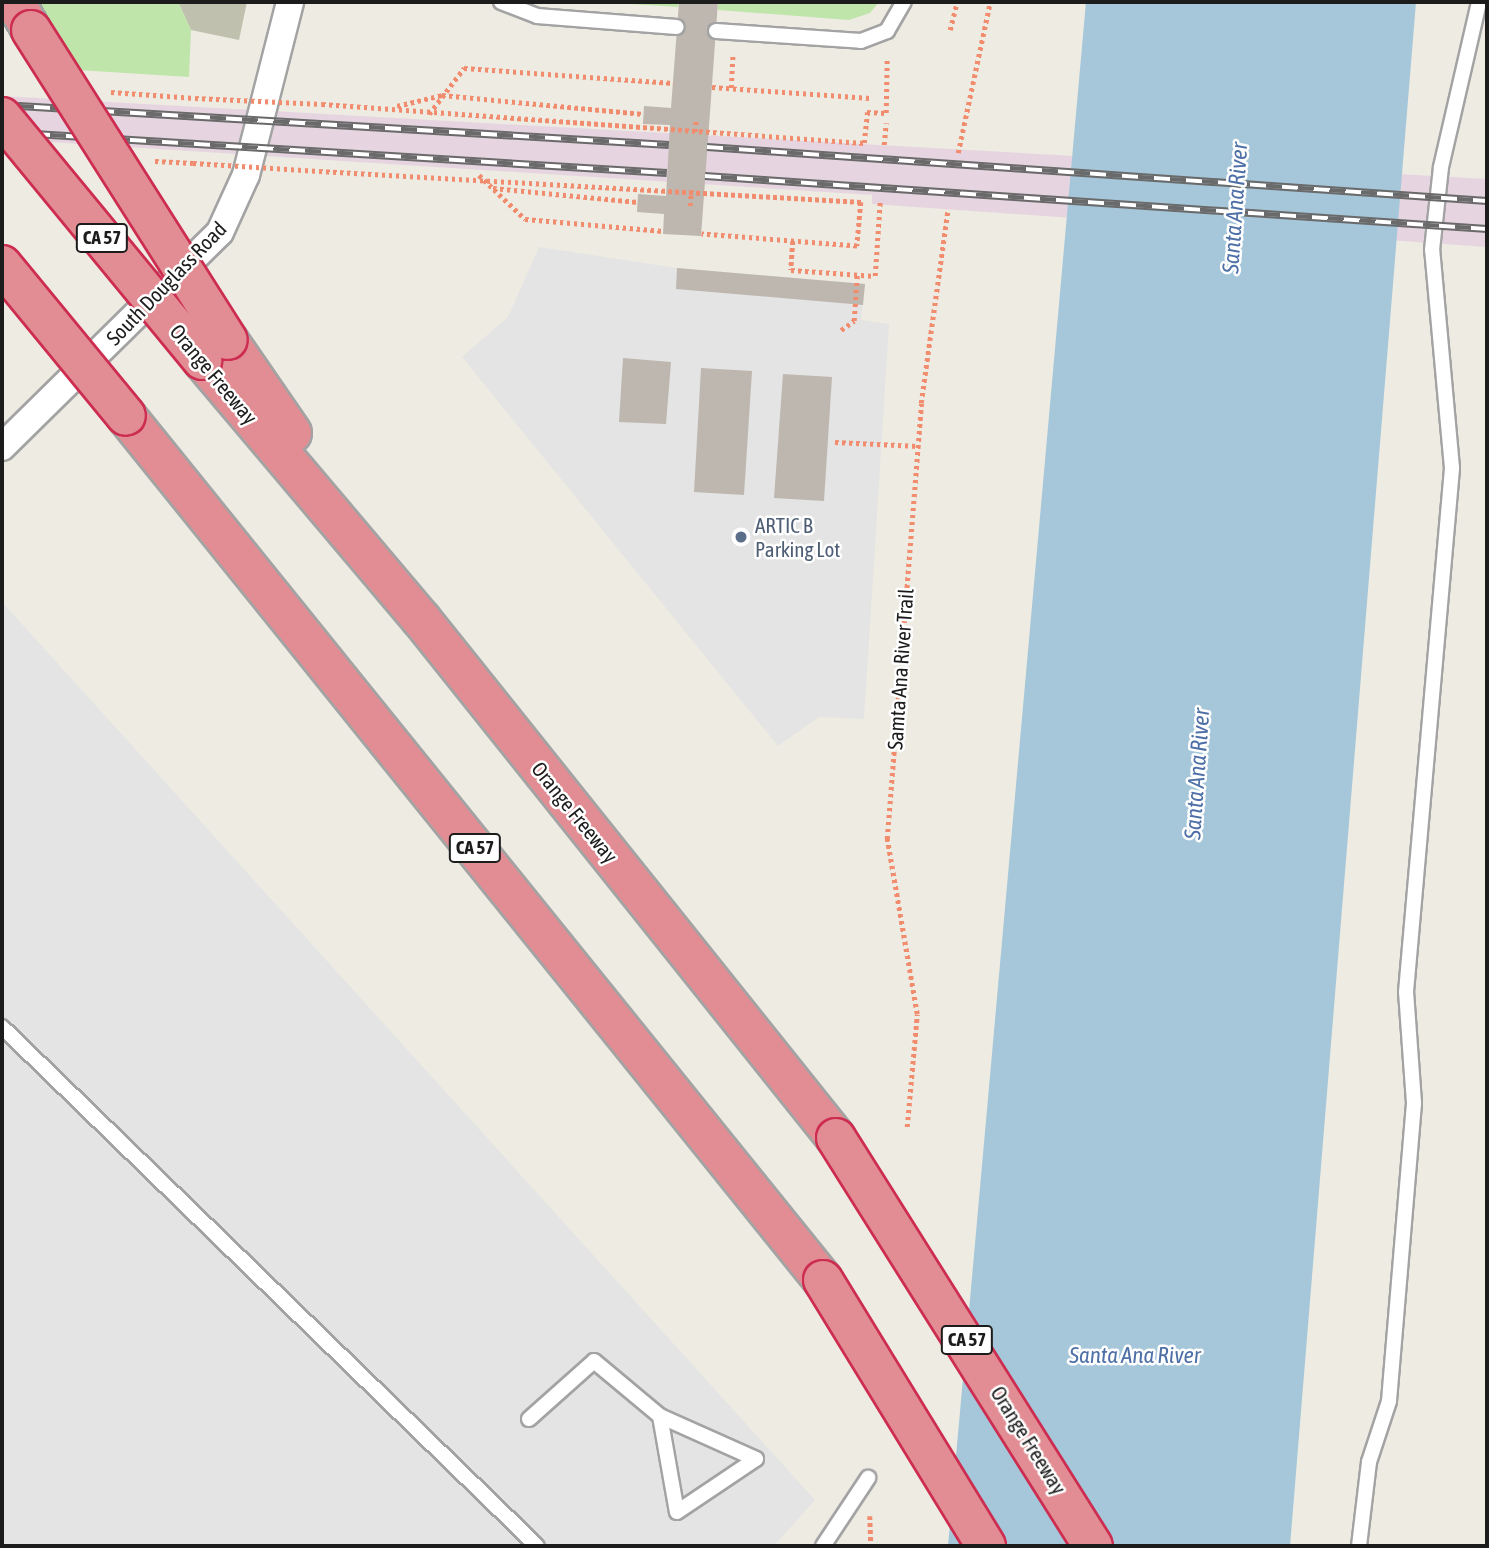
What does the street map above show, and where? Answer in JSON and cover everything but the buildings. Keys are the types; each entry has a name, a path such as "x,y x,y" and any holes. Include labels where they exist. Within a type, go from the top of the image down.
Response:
{"highway":[{"path":"23,16 215,350"},
{"name":"Orange Freeway","path":"2,117 215,350 421,620 836,1138 1093,1546"},
{"name":"CA 57","path":"2,265 824,1280 986,1546"}],"street":[{"name":"South Douglass Road","path":"2,447 227,220 246,175 290,2"}],"lane":[{"path":"501,2 537,16 677,27"},
{"path":"716,30 875,38 904,2"},
{"path":"1359,1546 1369,1462 1389,1401 1414,1104 1406,992 1452,468 1432,250 1441,166 1479,2"},
{"path":"2,1027 537,1546"},
{"path":"529,1419 594,1362 660,1416 755,1460 677,1512 660,1416"},
{"path":"822,1546 868,1478"}],"path":[{"path":"950,30 957,2"},
{"path":"958,153 990,2"},
{"path":"731,88 734,32"},
{"path":"195,97 393,107 429,114 864,143 867,113 886,113 887,58"},
{"path":"429,114 464,68 673,83"},
{"path":"712,87 871,98"},
{"path":"393,107 442,95 643,114"},
{"path":"695,132 696,118"},
{"path":"884,145 886,123"},
{"path":"193,163 319,171 479,176 861,202 857,246 701,234"},
{"path":"479,176 525,219 663,231"},
{"path":"492,188 638,202"},
{"path":"690,206 691,190"},
{"path":"793,242 791,270 875,276 880,200"},
{"name":"Samta Ana River Trail","path":"907,1127 917,1013 887,839 918,446 948,209"},
{"path":"841,330 854,321 857,275"},
{"path":"835,442 918,446"}],"shaded area":[{"path":"178,2 247,2 239,40 191,30"},
{"path":"2,96 1487,179 1487,247 872,204 872,195 2,139"},
{"name":"ARTIC B Parking Lot","path":"539,247 677,268 865,284 861,320 889,324 864,719 819,717 778,746 462,357 508,317"},
{"path":"2,602 815,1500 774,1546 2,1546"}],"green space":[{"path":"34,2 178,2 191,30 189,77 78,70"},
{"path":"601,2 679,2 678,7"},
{"path":"718,2 879,2 870,13 849,20 718,10"}],"water":[{"name":"Santa Ana River","path":"1086,2 1416,2 1290,1546 948,1546"}],"railway":[{"path":"2,105 669,145"},
{"path":"2,132 667,173"},
{"path":"707,147 1487,201"},
{"path":"705,176 1487,229"}],"place":[{"name":"ARTIC B Parking Lot","path":"741,537"}]}
